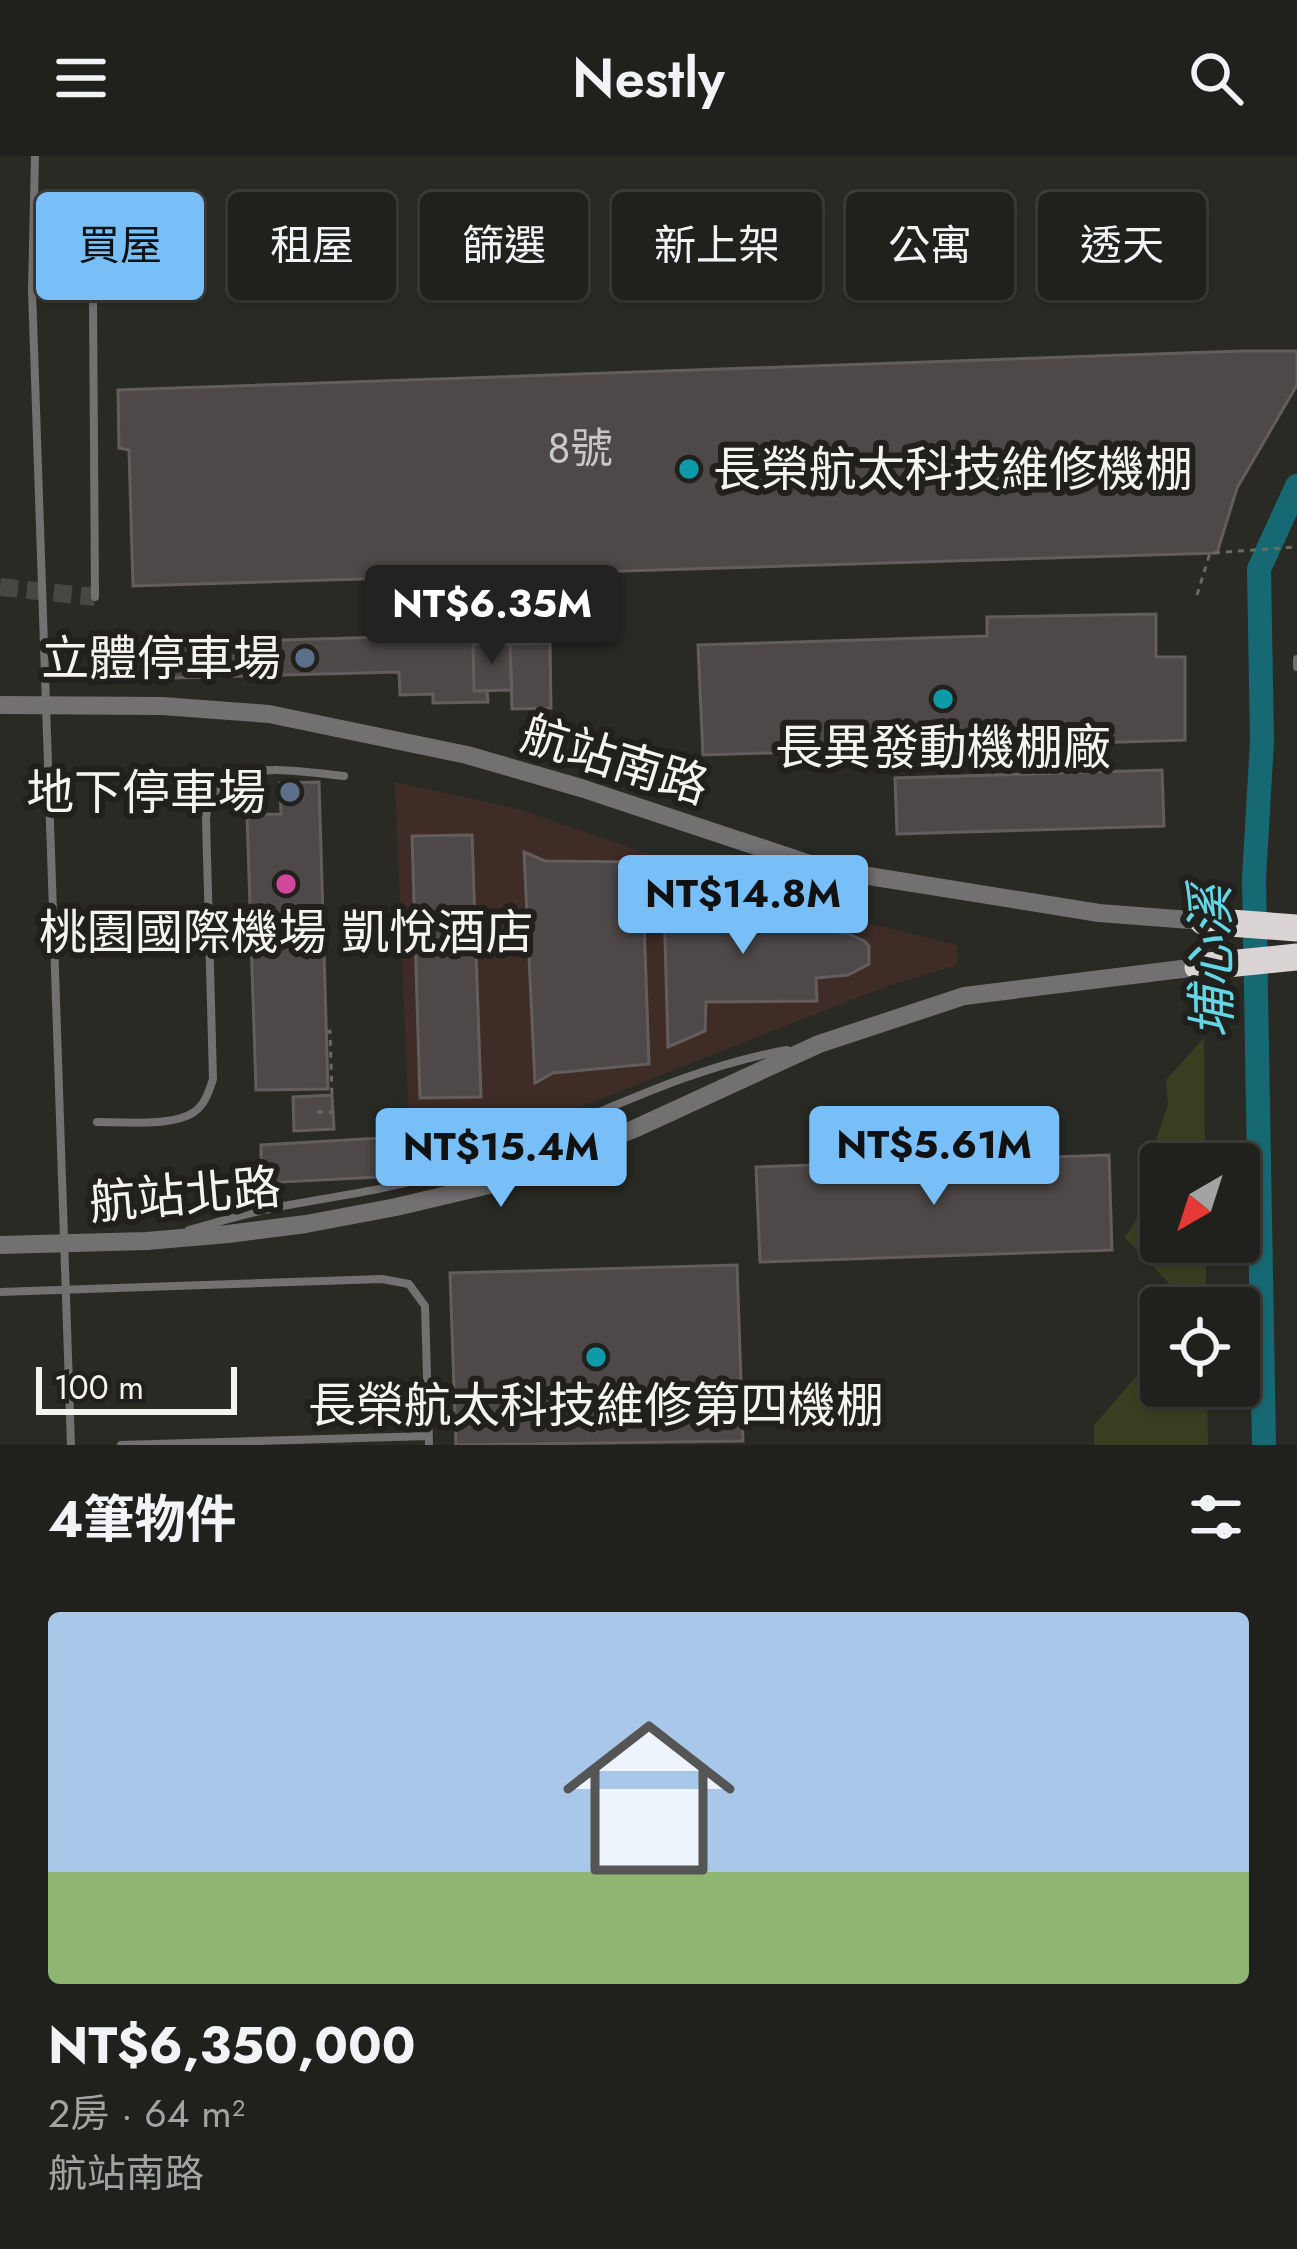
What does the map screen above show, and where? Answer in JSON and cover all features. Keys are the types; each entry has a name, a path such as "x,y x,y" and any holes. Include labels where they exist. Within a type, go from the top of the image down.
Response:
{"highway":[{"path":"1203,920 1297,928"},
{"path":"1198,967 1297,957"}],"street":[{"name":"航站南路","path":"0,705 162,706 269,714 467,755 825,868 1099,913 1203,920"},
{"name":"航站北路","path":"0,1245 147,1241 306,1225 502,1182 634,1129 819,1045 964,996 1198,967"}],"lane":[{"path":"35,156 33,270 43,650 71,1445"},
{"path":"33,270 48,256 80,256 90,268 95,597"},
{"path":"97,1122 180,1118 194,1112 206,1098 213,1079 206,819 210,798 234,775 251,771 344,776"},
{"path":"147,1241 450,1171 690,1077 764,1054 819,1045"},
{"path":"0,1292 382,1279 409,1284 425,1306 429,1440 122,1445"}],"path":[{"path":"1197,595 1210,553 1297,547"},
{"path":"327,1032 332,1095"},
{"path":"317,1112 333,1112"}],"shaded area":[{"path":"395,782 514,808 808,908 957,945 957,965 887,986 532,1126 410,1152"}],"green space":[{"path":"1204,1038 1205,1143 1155,1143 1168,1105 1166,1080"},
{"path":"1140,1213 1140,1253 1125,1238"},
{"path":"1149,1263 1206,1263 1206,1287 1173,1287"},
{"path":"1140,1372 1140,1407 1207,1407 1208,1445 1094,1445 1094,1425"}],"building":[{"name":"長榮航太科技維修機棚","path":"1297,351 1297,385 1237,488 1217,553 133,586 129,450 119,448 118,390"},
{"name":"長異發動機棚廠","path":"1156,614 1156,657 1185,657 1185,740 703,755 698,645 987,636 987,617"},
{"name":"立體停車場","path":"493,634 494,643 473,644 474,691 487,690 488,702 433,703 433,694 400,695 399,672 137,679 136,644"},
{"path":"550,643 551,708 512,709 510,644"},
{"path":"473,644 510,644 512,690 474,691"},
{"path":"1162,770 1164,826 897,834 895,778"},
{"name":"桃園國際機場 凱悅酒店","path":"319,782 328,1089 256,1090 247,815 281,814 280,783"},
{"path":"472,835 481,1097 420,1098 412,836"},
{"path":"524,852 545,861 642,862 649,1064 553,1073 535,1083"},
{"path":"663,869 704,885 705,914 816,913 816,929 864,941 869,946 869,964 848,975 816,978 817,1001 706,1002 705,1031 668,1047"},
{"path":"332,1095 334,1129 294,1131 293,1097"},
{"path":"398,1137 399,1176 261,1183 261,1145"},
{"path":"1109,1155 1112,1250 760,1262 756,1167"},
{"name":"長榮航太科技維修第四機棚","path":"737,1265 743,1441 456,1445 450,1273"}],"waterway":[{"name":"埔心溪","path":"1264,1445 1254,879 1262,741 1259,569 1297,486"}],"tunnel":[{"path":"0,587 95,597"}],"place":[{"name":"長榮航太科技維修機棚","path":"689,469"},
{"name":"立體停車場","path":"305,658"},
{"name":"長異發動機棚廠","path":"943,699"},
{"name":"地下停車場","path":"290,792"},
{"name":"桃園國際機場 凱悅酒店","path":"286,884"},
{"name":"長榮航太科技維修第四機棚","path":"596,1357"}]}
